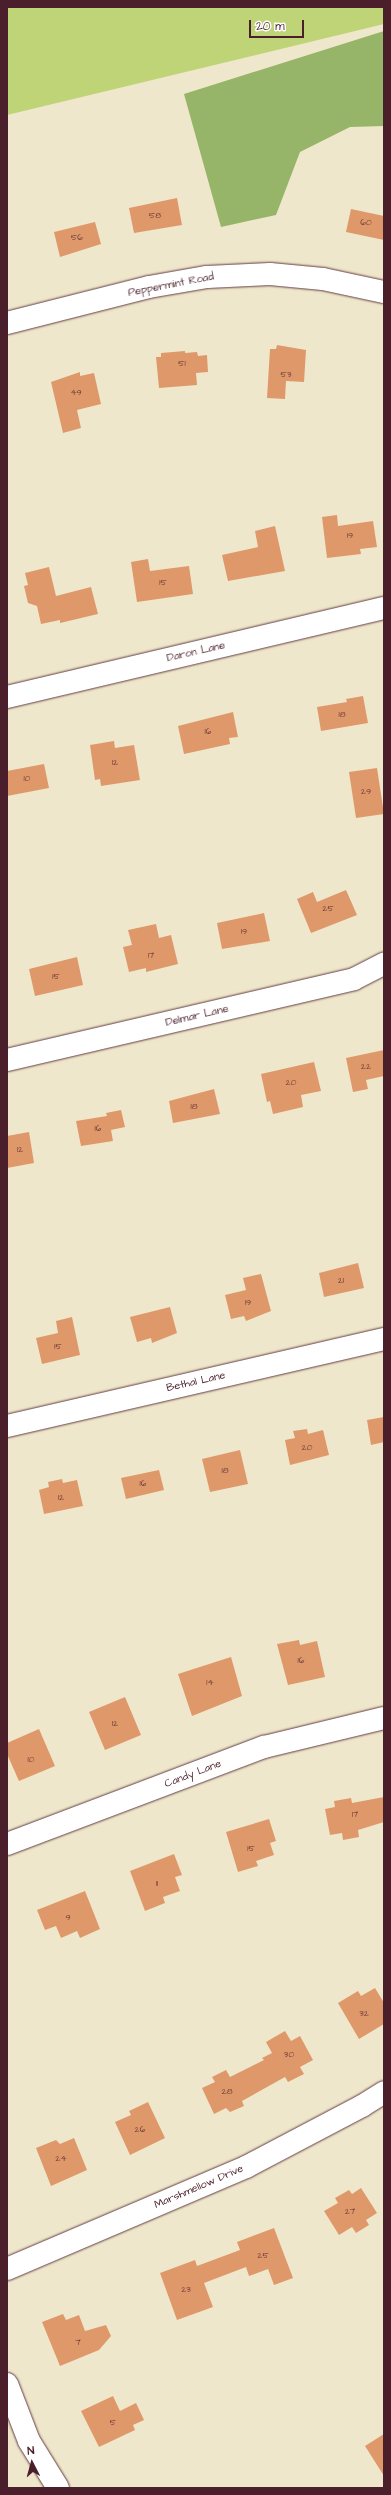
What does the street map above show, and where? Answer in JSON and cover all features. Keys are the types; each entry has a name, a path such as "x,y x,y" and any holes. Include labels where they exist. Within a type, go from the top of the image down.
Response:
{"street":[{"name":"Peppermint Road","path":"7,323 149,287 206,277 270,274 323,279 384,292"},
{"name":"Daron Lane","path":"7,697 384,608"},
{"name":"Delmar Lane","path":"7,1060 354,979 384,964"},
{"name":"Bethal Lane","path":"7,1426 384,1339"},
{"name":"Candy Lane","path":"7,1844 264,1747 384,1718"},
{"name":"Marshmellow Drive","path":"7,2269 246,2167 362,2106 384,2092"},
{"path":"7,2384 29,2441 58,2488"}],"green space":[{"path":"7,7 384,7 384,24 7,115"},
{"path":"384,31 384,126 350,127 300,152 276,215 221,227 184,94"}],"building":[{"path":"177,198 182,225 134,233 129,208"},
{"path":"351,209 384,216 384,240 346,232"},
{"path":"95,222 101,244 60,257 54,232"},
{"path":"277,345 306,350 304,382 286,381 285,399 267,398 270,349 276,349"},
{"path":"185,351 185,353 197,352 198,356 207,355 208,372 196,373 197,385 159,388 156,357 161,357 161,353"},
{"path":"80,372 80,376 94,373 101,404 77,410 81,428 63,433 51,382"},
{"path":"337,515 338,526 373,521 377,547 360,549 361,554 327,558 322,517"},
{"path":"275,526 285,571 228,581 222,555 258,547 255,531"},
{"path":"148,559 150,571 189,566 193,594 137,602 131,562"},
{"path":"49,567 56,596 91,587 98,614 60,623 60,620 41,624 37,606 28,603 24,586 28,585 25,573"},
{"path":"363,696 368,723 321,731 317,707 347,702 346,699"},
{"path":"233,712 238,737 229,738 230,744 184,754 178,726"},
{"path":"114,741 115,748 134,745 140,780 101,786 100,779 95,780 90,745"},
{"path":"44,764 49,788 7,796 7,771"},
{"path":"377,768 384,814 356,818 349,772"},
{"path":"346,890 357,915 311,933 297,899 313,892 317,902"},
{"path":"264,913 270,941 222,949 217,923"},
{"path":"156,924 159,938 171,935 178,964 146,972 146,968 129,972 123,947 132,945 128,930"},
{"path":"77,957 83,985 35,996 29,969"},
{"path":"384,1050 384,1076 366,1080 368,1089 353,1092 346,1058"},
{"path":"314,1062 321,1091 301,1095 303,1107 273,1114 270,1101 267,1102 261,1074"},
{"path":"214,1089 220,1114 173,1123 169,1101"},
{"path":"121,1110 125,1127 111,1130 113,1141 81,1146 76,1121 107,1116 106,1113"},
{"path":"29,1132 34,1163 7,1168 7,1136"},
{"path":"358,1263 364,1288 324,1297 319,1273"},
{"path":"261,1274 271,1311 246,1321 244,1316 231,1319 225,1295 246,1290 243,1278"},
{"path":"170,1307 177,1333 152,1343 151,1338 137,1342 130,1317"},
{"path":"72,1317 80,1355 42,1364 36,1338 58,1333 56,1321"},
{"path":"384,1417 384,1442 371,1445 367,1420"},
{"path":"307,1429 308,1434 323,1430 329,1455 290,1465 285,1440 295,1438 293,1431"},
{"path":"240,1450 248,1484 210,1492 202,1459"},
{"path":"159,1470 164,1490 126,1499 121,1478"},
{"path":"62,1479 63,1483 77,1480 83,1506 44,1514 39,1490 49,1487 48,1482"},
{"path":"299,1640 300,1645 317,1641 325,1677 288,1685 277,1644"},
{"path":"231,1657 242,1696 192,1716 178,1674"},
{"path":"125,1697 141,1735 105,1750 89,1712"},
{"path":"39,1729 55,1766 19,1781 7,1754 7,1743"},
{"path":"384,1797 384,1822 358,1830 359,1837 343,1840 342,1833 330,1835 325,1809 335,1807 334,1801 351,1798 352,1803"},
{"path":"269,1819 276,1841 270,1843 274,1855 256,1861 258,1866 238,1872 226,1832"},
{"path":"174,1854 182,1875 175,1877 180,1891 163,1897 165,1903 145,1911 130,1871"},
{"path":"85,1891 100,1929 80,1938 77,1931 61,1938 56,1926 45,1930 37,1910"},
{"path":"375,1988 384,2003 384,2024 359,2039 338,2003 358,1991 361,1996"},
{"path":"285,2031 291,2041 300,2036 313,2060 300,2067 304,2074 288,2082 285,2077 242,2101 244,2106 230,2112 226,2108 214,2114 202,2088 215,2082 212,2077 226,2070 230,2077 264,2060 262,2058 272,2053 266,2042"},
{"path":"148,2102 165,2138 130,2155 115,2122 131,2115 129,2111"},
{"path":"74,2138 87,2170 51,2186 36,2148 56,2140 60,2144"},
{"path":"361,2188 377,2213 366,2220 369,2225 356,2233 352,2227 339,2235 324,2211 338,2203 335,2198 349,2190 352,2194"},
{"path":"274,2228 293,2278 274,2285 268,2269 249,2276 246,2267 204,2283 213,2307 177,2320 160,2273 195,2260 197,2266 240,2250 237,2242"},
{"path":"63,2314 66,2320 79,2315 85,2331 106,2325 111,2336 99,2350 60,2366 42,2322"},
{"path":"113,2396 120,2411 136,2403 144,2420 133,2425 135,2430 99,2447 81,2411"},
{"path":"384,2434 384,2476 365,2446"}]}
